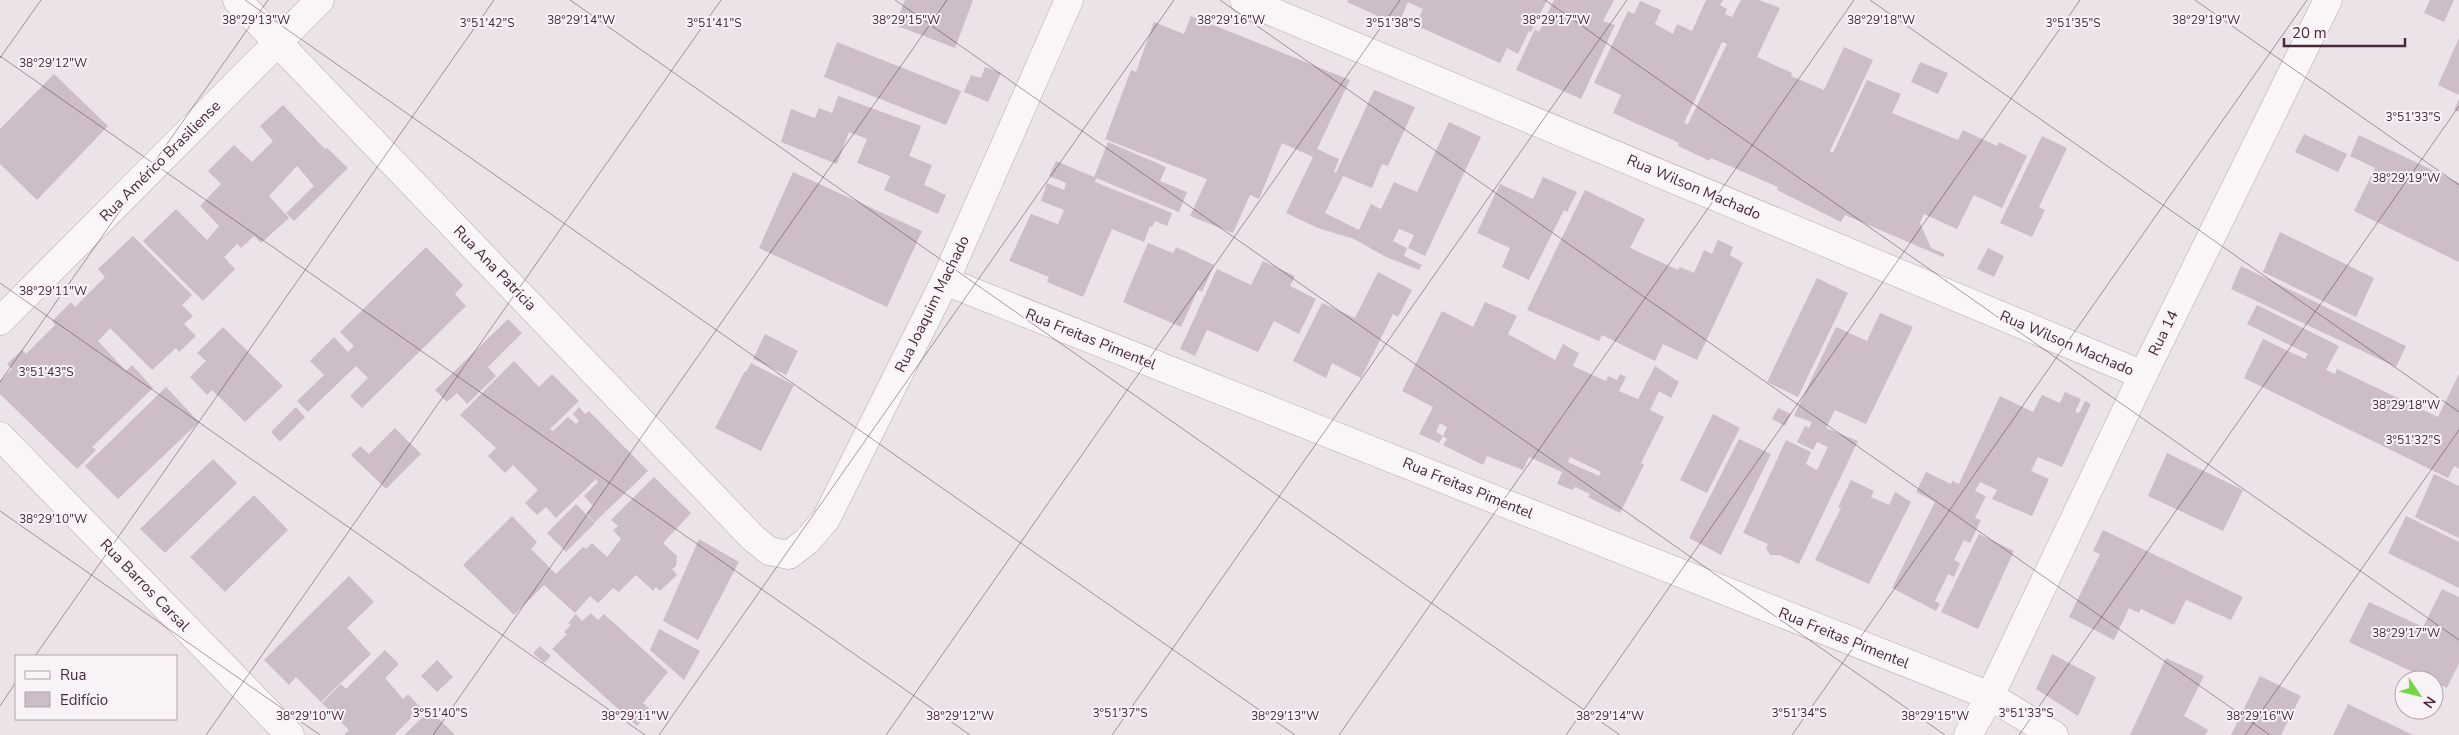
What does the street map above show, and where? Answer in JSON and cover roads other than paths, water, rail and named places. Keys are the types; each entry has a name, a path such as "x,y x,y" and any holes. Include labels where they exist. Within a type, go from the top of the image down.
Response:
{"street":[{"name":"Rua Ana Patricia","path":"237,0 753,538"},
{"name":"Rua Américo Brasiliense","path":"0,321 320,0"},
{"name":"Rua Joaquim Machado","path":"753,538 769,551 789,555 807,541 826,519 945,281 1069,0"},
{"name":"Rua Wilson Machado","path":"1244,0 2143,374"},
{"name":"Rua 14","path":"1990,696 2143,374 2328,0"},
{"name":"Rua Freitas Pimentel","path":"945,281 1990,696 2054,735"},
{"name":"Rua Barros Carsal","path":"0,436 290,735"},
{"path":"1968,735 1990,696"}]}
